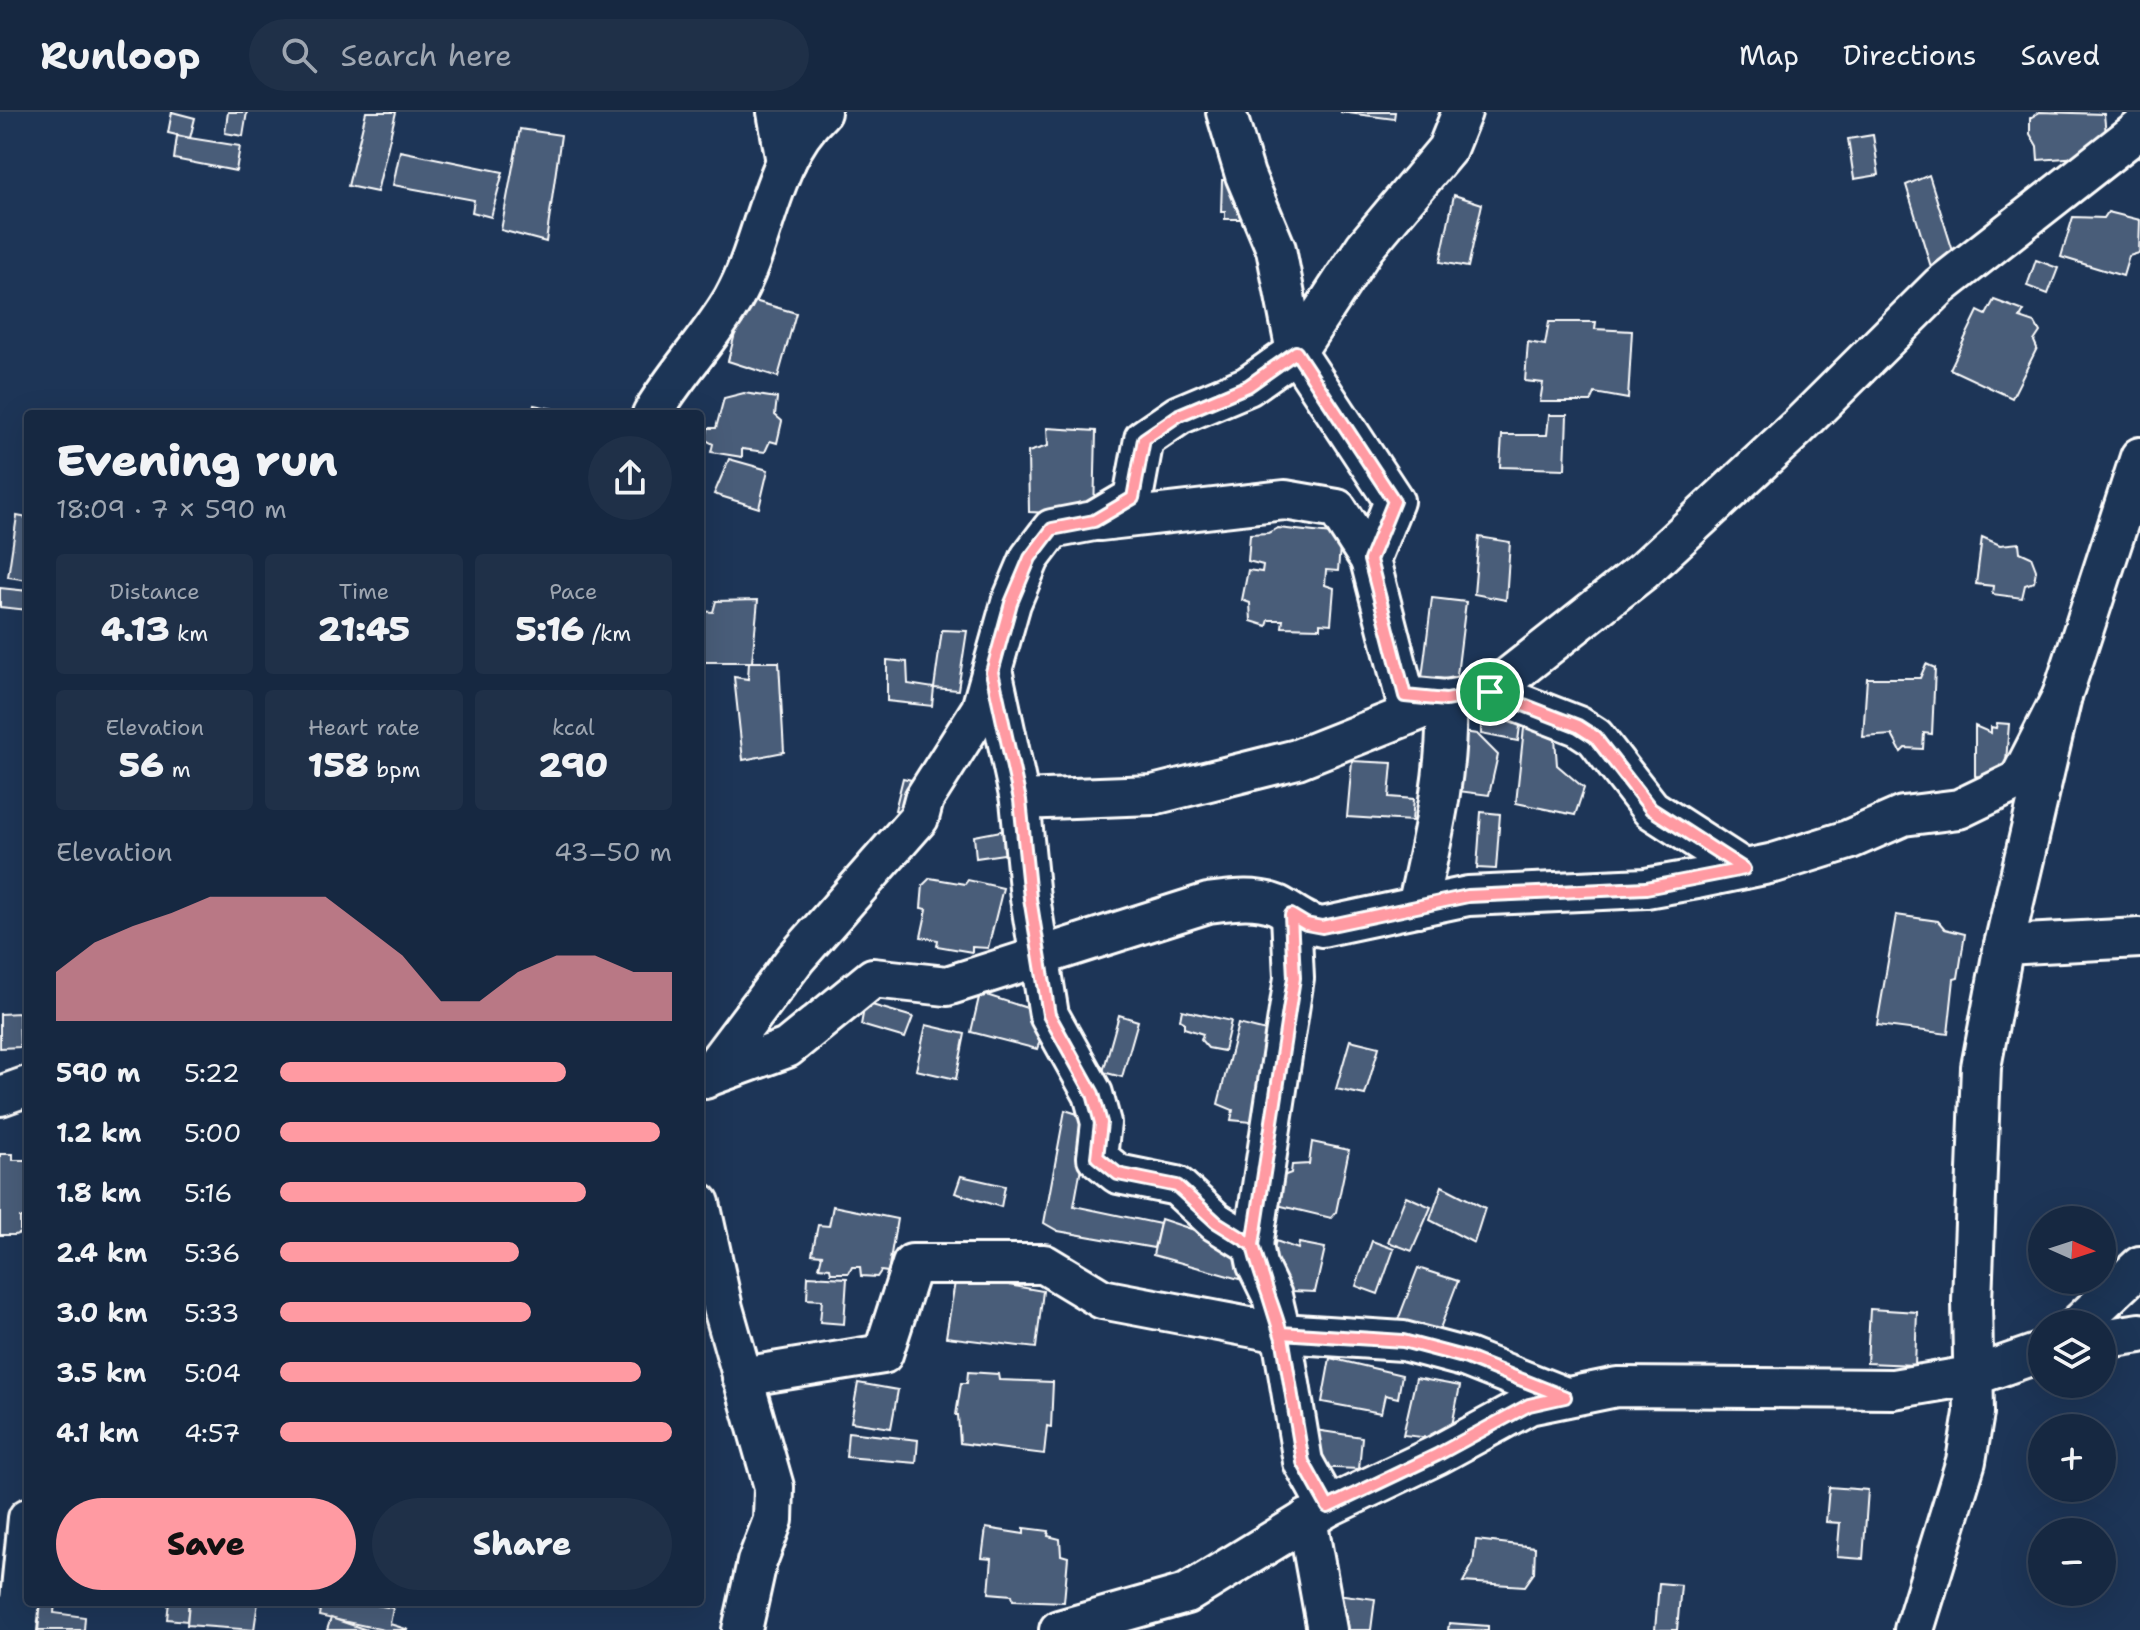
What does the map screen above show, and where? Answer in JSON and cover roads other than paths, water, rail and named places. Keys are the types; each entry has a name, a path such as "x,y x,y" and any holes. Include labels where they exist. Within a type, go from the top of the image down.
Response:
{"street":[{"path":"777,112 786,162"},
{"path":"654,410 666,390 708,339 735,296 759,242 786,162 821,112"},
{"path":"1226,112 1245,175 1276,249 1296,352 1394,501 1370,560"},
{"path":"1094,521 1133,498 1144,439 1179,415 1248,386 1296,352 1365,247 1447,149 1462,112"},
{"path":"1020,800 1168,791 1297,759 1446,700 1490,692 1643,571 1797,428 1940,286 2140,129"},
{"path":"1914,1630 1966,1461 1976,1375 1972,1301 1981,1067 2004,945 2062,696 2140,457"},
{"path":"705,1080 796,958 919,818 924,799 981,709 1011,603 1030,558 1052,529 1094,521 1285,500 1337,509 1370,560 1405,696 1446,700"},
{"path":"992,672 1020,800 1049,1015 1093,1094 1101,1123 1097,1157 1118,1174 1177,1186 1216,1222 1253,1245"},
{"path":"1490,692 1578,726 1595,737 1651,809 1744,869"},
{"path":"705,1080 787,1048 873,978 947,986 1208,903 1237,899 1260,901 1306,924 1322,927 1468,896 1646,888 1744,869 1848,840 1903,816 1959,809 2019,780 2062,696"},
{"path":"1417,907 1434,828 1447,721 1446,700"},
{"path":"1291,915 1294,978 1253,1245 1281,1333 1303,1462 1318,1513 1327,1630"},
{"path":"2004,945 2140,938"},
{"path":"0,1096 24,1087"},
{"path":"704,1220 742,1377 774,1487 773,1520 757,1562 742,1630"},
{"path":"742,1377 883,1354 912,1264 1044,1264 1102,1299 1281,1333 1403,1341 1467,1358 1565,1397"},
{"path":"2094,1310 2140,1266"},
{"path":"2116,1337 2140,1333"},
{"path":"1059,1630 1186,1594 1318,1513 1437,1455 1529,1405 1617,1387 1893,1389 1976,1375 2028,1357"},
{"path":"17,1630 24,1559"}]}
